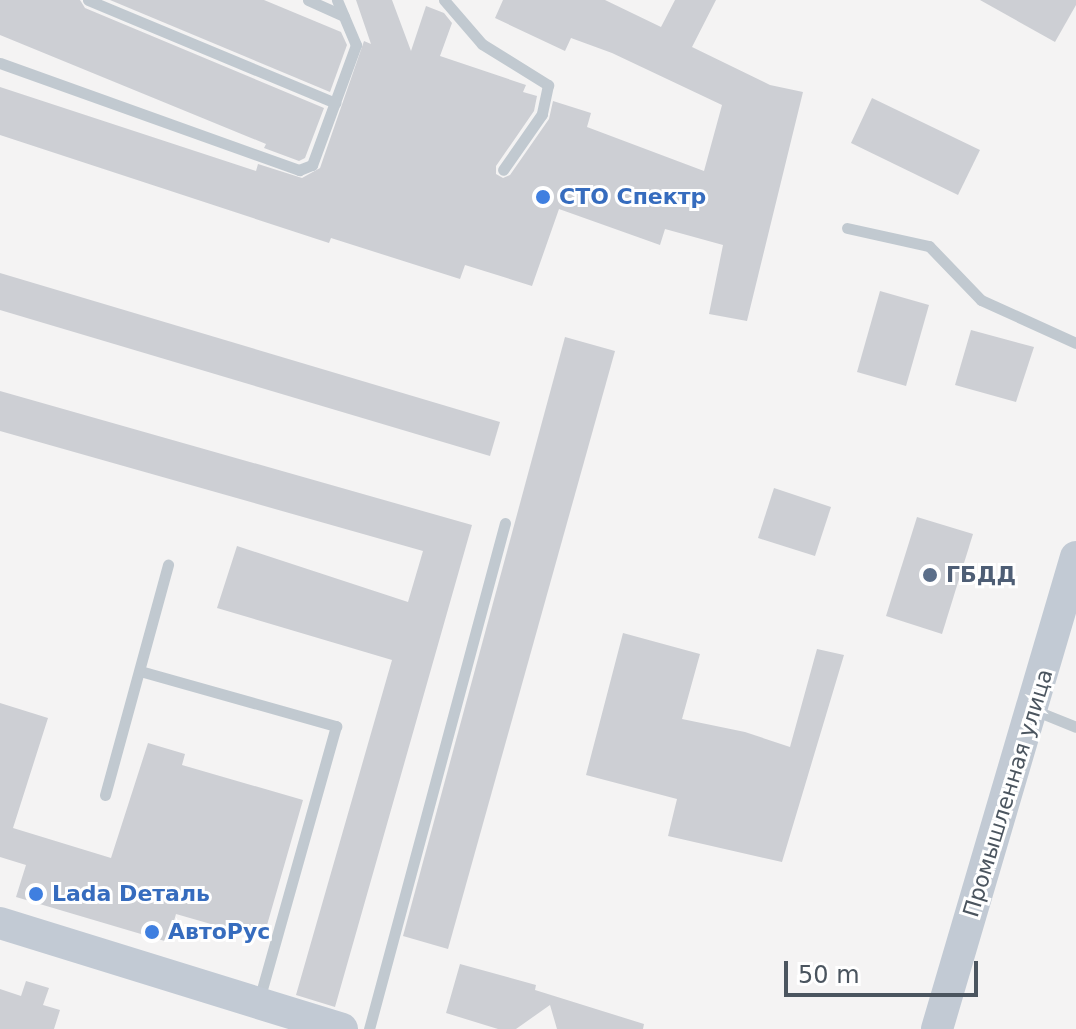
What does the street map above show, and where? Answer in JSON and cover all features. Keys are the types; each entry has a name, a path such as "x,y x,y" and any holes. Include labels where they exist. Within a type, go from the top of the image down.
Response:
{"main road":[{"name":"Промышленная улица","path":"937,1029 1075,561"},
{"path":"0,923 342,1029"}],"lane":[{"path":"88,0 335,103"},
{"path":"308,0 344,16"},
{"path":"0,63 299,170 312,165 356,45 337,0"},
{"path":"444,0 482,44 548,85 542,114 503,170"},
{"path":"847,228 929,246 981,300 1076,343"},
{"path":"369,1029 505,523"},
{"path":"105,795 168,564"},
{"path":"140,671 336,726 259,1003"},
{"path":"1033,710 1076,727"}],"building":[{"path":"0,0 80,0 85,8 324,108 305,158 299,161 264,148 266,144 0,35"},
{"path":"110,0 264,0 341,32 347,45 330,92"},
{"path":"356,0 392,0 411,51 426,6 444,13 452,23 440,56 526,85 523,92 537,96 534,111 496,166 496,174 503,178 510,175 549,119 553,101 591,113 587,127 704,171 722,105 612,53 571,38 565,51 495,18 503,0 605,0 661,27 675,0 716,0 692,47 770,85 803,92 747,321 709,314 723,245 665,229 660,245 559,209 532,286 465,265 460,279 331,238 329,243 0,135 0,87 256,171 258,164 302,178 320,168 364,41 371,44"},
{"path":"980,0 1076,0 1076,5 1055,42"},
{"path":"872,98 980,150 958,195 851,143"},
{"path":"0,273 500,422 490,456 0,310"},
{"path":"880,291 929,305 906,386 857,372"},
{"path":"971,330 1034,347 1016,402 955,385"},
{"path":"565,337 615,351 448,949 403,936"},
{"path":"0,391 472,525 335,1007 296,995 392,660 217,608 237,546 408,602 423,551 0,431"},
{"path":"774,488 831,507 815,556 758,538"},
{"name":"ГБДД","path":"917,517 973,534 942,634 886,616"},
{"path":"623,633 700,654 682,719 745,732 790,747 817,649 844,655 782,862 668,836 677,799 586,775"},
{"path":"0,703 48,718 13,828 111,858 148,743 185,754 182,765 303,800 263,939 176,914 168,942 16,897 26,865 0,857"},
{"path":"460,964 536,985 535,990 644,1024 643,1029 557,1029 550,1005 516,1029 498,1029 446,1013"},
{"path":"26,981 49,988 43,1005 60,1010 54,1029 0,1029 0,989 21,996"}],"place":[{"name":"СТО Спектр","path":"543,197"},
{"name":"ГБДД","path":"930,575"},
{"name":"Lada Dеталь","path":"36,894"},
{"name":"АвтоРус","path":"152,932"}]}
